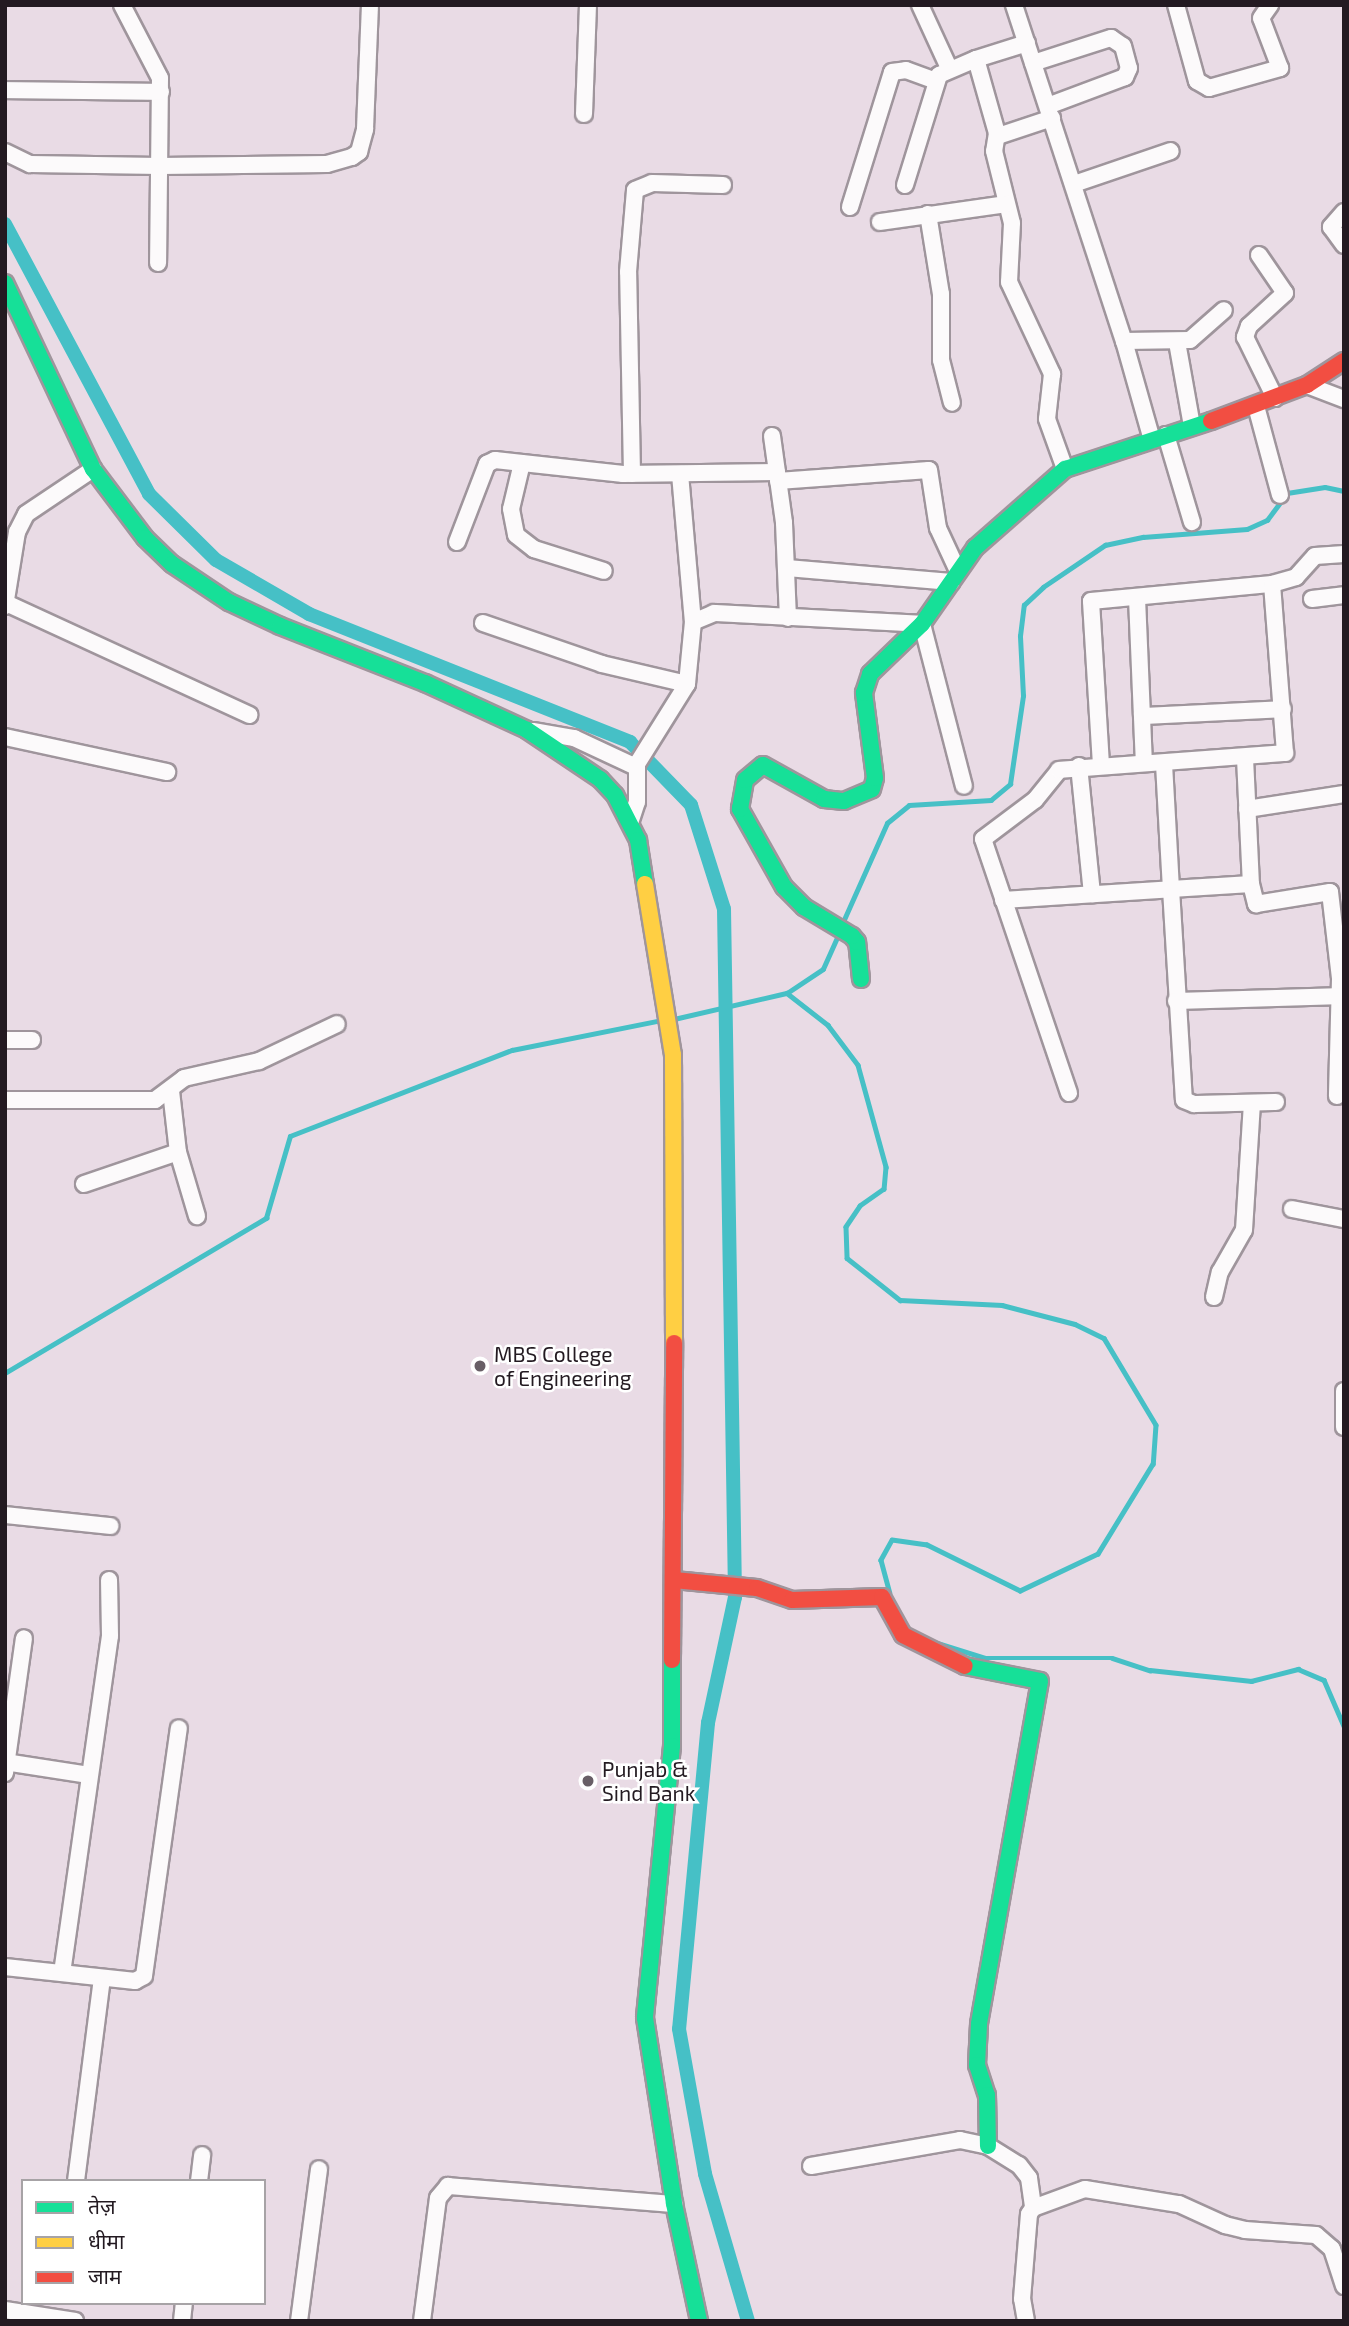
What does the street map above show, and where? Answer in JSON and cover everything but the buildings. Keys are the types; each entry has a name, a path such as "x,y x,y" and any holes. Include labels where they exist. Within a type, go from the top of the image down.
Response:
{"street":[{"path":"122,5 156,68 161,92 158,263"},
{"path":"5,152 30,164 160,166 327,164 352,157 359,152 365,129 370,5"},
{"path":"584,114 588,5"},
{"path":"920,5 949,68"},
{"path":"1014,5 1124,341 1192,522"},
{"path":"1176,5 1197,81 1209,88 1280,68 1261,18 1270,5"},
{"path":"998,136 1125,78 1129,68 1123,46 1111,38 1033,62"},
{"path":"905,185 936,81 949,68 1027,43"},
{"path":"976,60 998,136 994,151 1012,229 1009,282 1052,374 1047,419 1065,469"},
{"path":"850,207 892,72 906,71 936,81"},
{"path":"5,90 161,92"},
{"path":"1074,184 1171,151"},
{"path":"632,474 628,272 635,190 652,183 723,185"},
{"path":"880,222 1006,204"},
{"path":"1344,212 1331,227 1344,245"},
{"path":"928,214 941,294 941,360 952,403"},
{"path":"1259,255 1285,293 1249,327 1245,337 1275,398"},
{"path":"5,282 93,469 145,538 172,564 229,602 527,730 600,779 631,821 666,991 673,1055 672,1746 645,2018 674,2204 699,2321"},
{"path":"1124,341 1177,342 1201,333 1224,310"},
{"path":"1177,342 1192,426"},
{"path":"861,979 858,948 852,936 784,887 744,817 740,791 752,772 763,765 824,799 844,801 872,789 875,778 867,682 875,667 922,624 954,577 988,536 1065,469 1256,406 1307,386 1344,361"},
{"path":"1307,386 1344,399"},
{"path":"1256,406 1280,495"},
{"path":"772,436 787,568 788,618"},
{"path":"457,542 487,464 501,459 632,474 778,477 929,470 938,528 954,577"},
{"path":"522,463 511,509 516,535 534,549 604,571"},
{"path":"93,469 35,504 11,529 6,605 250,715"},
{"path":"631,821 637,802 637,764 687,684 693,622 680,474"},
{"path":"1101,765 1089,603 1094,599 1136,598 1272,584 1296,577 1315,556 1344,554"},
{"path":"787,568 954,577"},
{"path":"1069,1093 983,839 1035,800 1059,770 1079,766 1164,764 1286,753 1272,584"},
{"path":"1312,599 1344,595"},
{"path":"1136,598 1144,763"},
{"path":"693,622 704,614 725,612 788,618 922,624"},
{"path":"483,623 564,653 687,684"},
{"path":"922,624 964,786"},
{"path":"1142,716 1283,709"},
{"path":"527,730 574,738 637,764"},
{"path":"5,737 167,772"},
{"path":"1245,758 1251,884 1256,904 1337,891 1342,996 1337,1096"},
{"path":"1164,764 1176,1001 1184,1100 1194,1104 1276,1102"},
{"path":"1079,766 1092,894"},
{"path":"1247,809 1344,794"},
{"path":"1003,900 1251,884"},
{"path":"1176,1001 1342,996"},
{"path":"5,1100 155,1100 184,1078 259,1061 337,1024"},
{"path":"5,1040 32,1040"},
{"path":"170,1091 178,1152 197,1216"},
{"path":"1214,1297 1220,1272 1244,1230 1252,1102"},
{"path":"84,1184 178,1152"},
{"path":"1292,1209 1344,1219"},
{"path":"1344,1391 1344,1427"},
{"path":"5,1515 110,1526"},
{"path":"62,1973 110,1636 109,1580"},
{"path":"674,1580 757,1588 792,1600 882,1597 903,1635 933,1654 977,1671 1040,1682 1030,1759 979,2024 977,2065 987,2095 988,2146"},
{"path":"24,1638 6,1765 89,1776"},
{"path":"5,1967 102,1979 135,1981 144,1976 179,1728"},
{"path":"76,2179 102,1979"},
{"path":"811,2166 943,2140 988,2146 1025,2171 1033,2208 1027,2225 1022,2300 1026,2321"},
{"path":"199,2179 202,2155"},
{"path":"299,2321 320,2169"},
{"path":"422,2321 438,2197 448,2186 674,2204"},
{"path":"1033,2208 1085,2189 1098,2190 1191,2207 1225,2225 1316,2235 1332,2249 1344,2286"},
{"path":"15,2314 65,2314"}],"waterway":[{"path":"5,224 149,494 216,560 309,614 630,742 691,805 724,909 735,1597 708,1723 679,2029 705,2174 748,2321"},
{"path":"843,922 887,823 909,805 991,800 1010,784 1023,696 1020,636 1024,605 1043,587 1105,545 1143,537 1247,529 1267,520 1287,493 1325,487 1344,491"},
{"path":"674,1019 787,993 823,969 837,937"},
{"path":"787,993 828,1025 858,1065 886,1167 884,1189 860,1206 846,1227 847,1258 900,1300 1002,1305 1075,1324 1104,1338 1156,1425 1153,1464 1098,1554 1020,1591 927,1545 892,1540 881,1560 890,1593"},
{"path":"5,1373 266,1218 290,1136 512,1050 662,1020"},
{"path":"931,1641 986,1658 1112,1658 1150,1670 1251,1681 1298,1669 1324,1680 1344,1726"}],"traffic: fast":[{"path":"5,283 93,469 145,538 172,564 229,602 280,626 425,683 527,730 600,779 615,795 638,840 645,884"},
{"path":"861,979 857,942 852,936 804,907 784,887 740,809 745,780 763,765 824,799 844,801 872,789 875,778 864,693 870,674 922,624 975,548 1065,469 1211,421"},
{"path":"672,1660 672,1746 645,2018 674,2204 699,2321"},
{"path":"965,1666 1040,1681 979,2024 977,2065 987,2095 988,2146"}],"traffic: slow":[{"path":"645,884 673,1055 674,1343"}],"traffic: jam":[{"path":"1211,421 1307,385 1344,361"},
{"path":"672,1660 674,1343"},
{"path":"674,1580 757,1588 792,1600 882,1597 903,1635 965,1666"}],"place":[{"name":"MBS College of Engineering","path":"480,1366"},
{"name":"Punjab & Sind Bank","path":"588,1781"}]}
